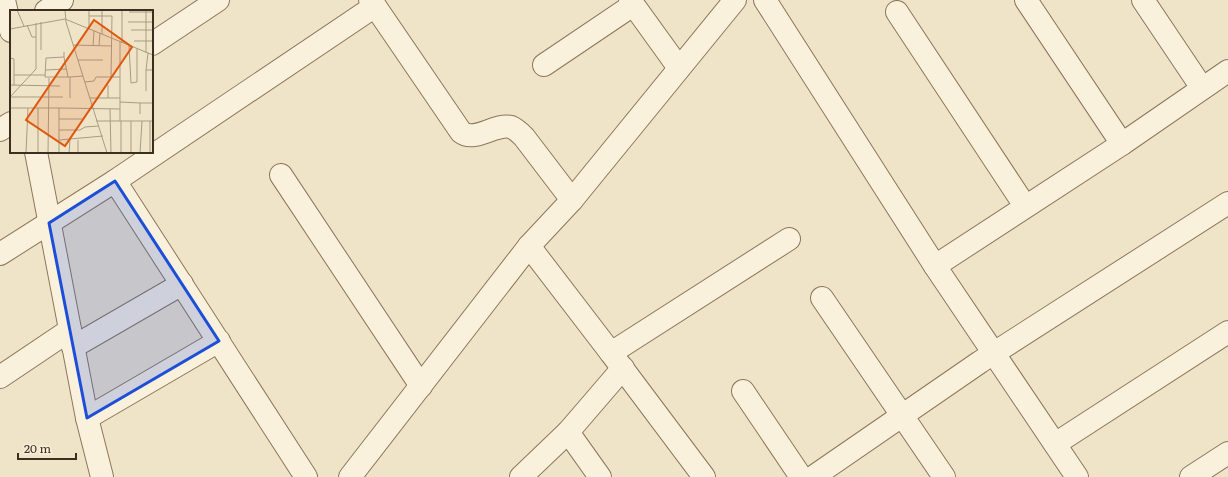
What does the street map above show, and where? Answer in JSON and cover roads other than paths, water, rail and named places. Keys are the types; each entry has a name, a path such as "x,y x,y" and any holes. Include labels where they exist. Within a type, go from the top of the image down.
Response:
{"street":[{"path":"4,0 10,27"},
{"path":"47,10 62,0"},
{"path":"153,43 218,0"},
{"path":"350,477 529,246 572,200 735,0"},
{"path":"765,0 935,266 1077,477"},
{"path":"1026,0 1122,144"},
{"path":"1144,0 1202,88"},
{"path":"0,254 115,181 373,3 461,132 471,135 499,127 511,127 516,130 524,137 572,200"},
{"path":"544,65 631,3 679,68"},
{"path":"897,12 1025,206"},
{"path":"935,266 1122,144 1228,71"},
{"path":"0,130 10,124"},
{"path":"36,153 87,418 95,473"},
{"path":"282,175 421,386"},
{"path":"115,181 306,477"},
{"path":"813,477 994,353 1228,203"},
{"path":"521,477 568,432 617,360 789,239"},
{"path":"529,246 617,360 704,477"},
{"path":"0,377 72,338 182,284"},
{"path":"822,298 944,477"},
{"path":"1055,444 1228,332"},
{"path":"87,418 219,341"},
{"path":"743,391 801,477"},
{"path":"568,432 600,477"},
{"path":"1191,477 1228,453"}]}
